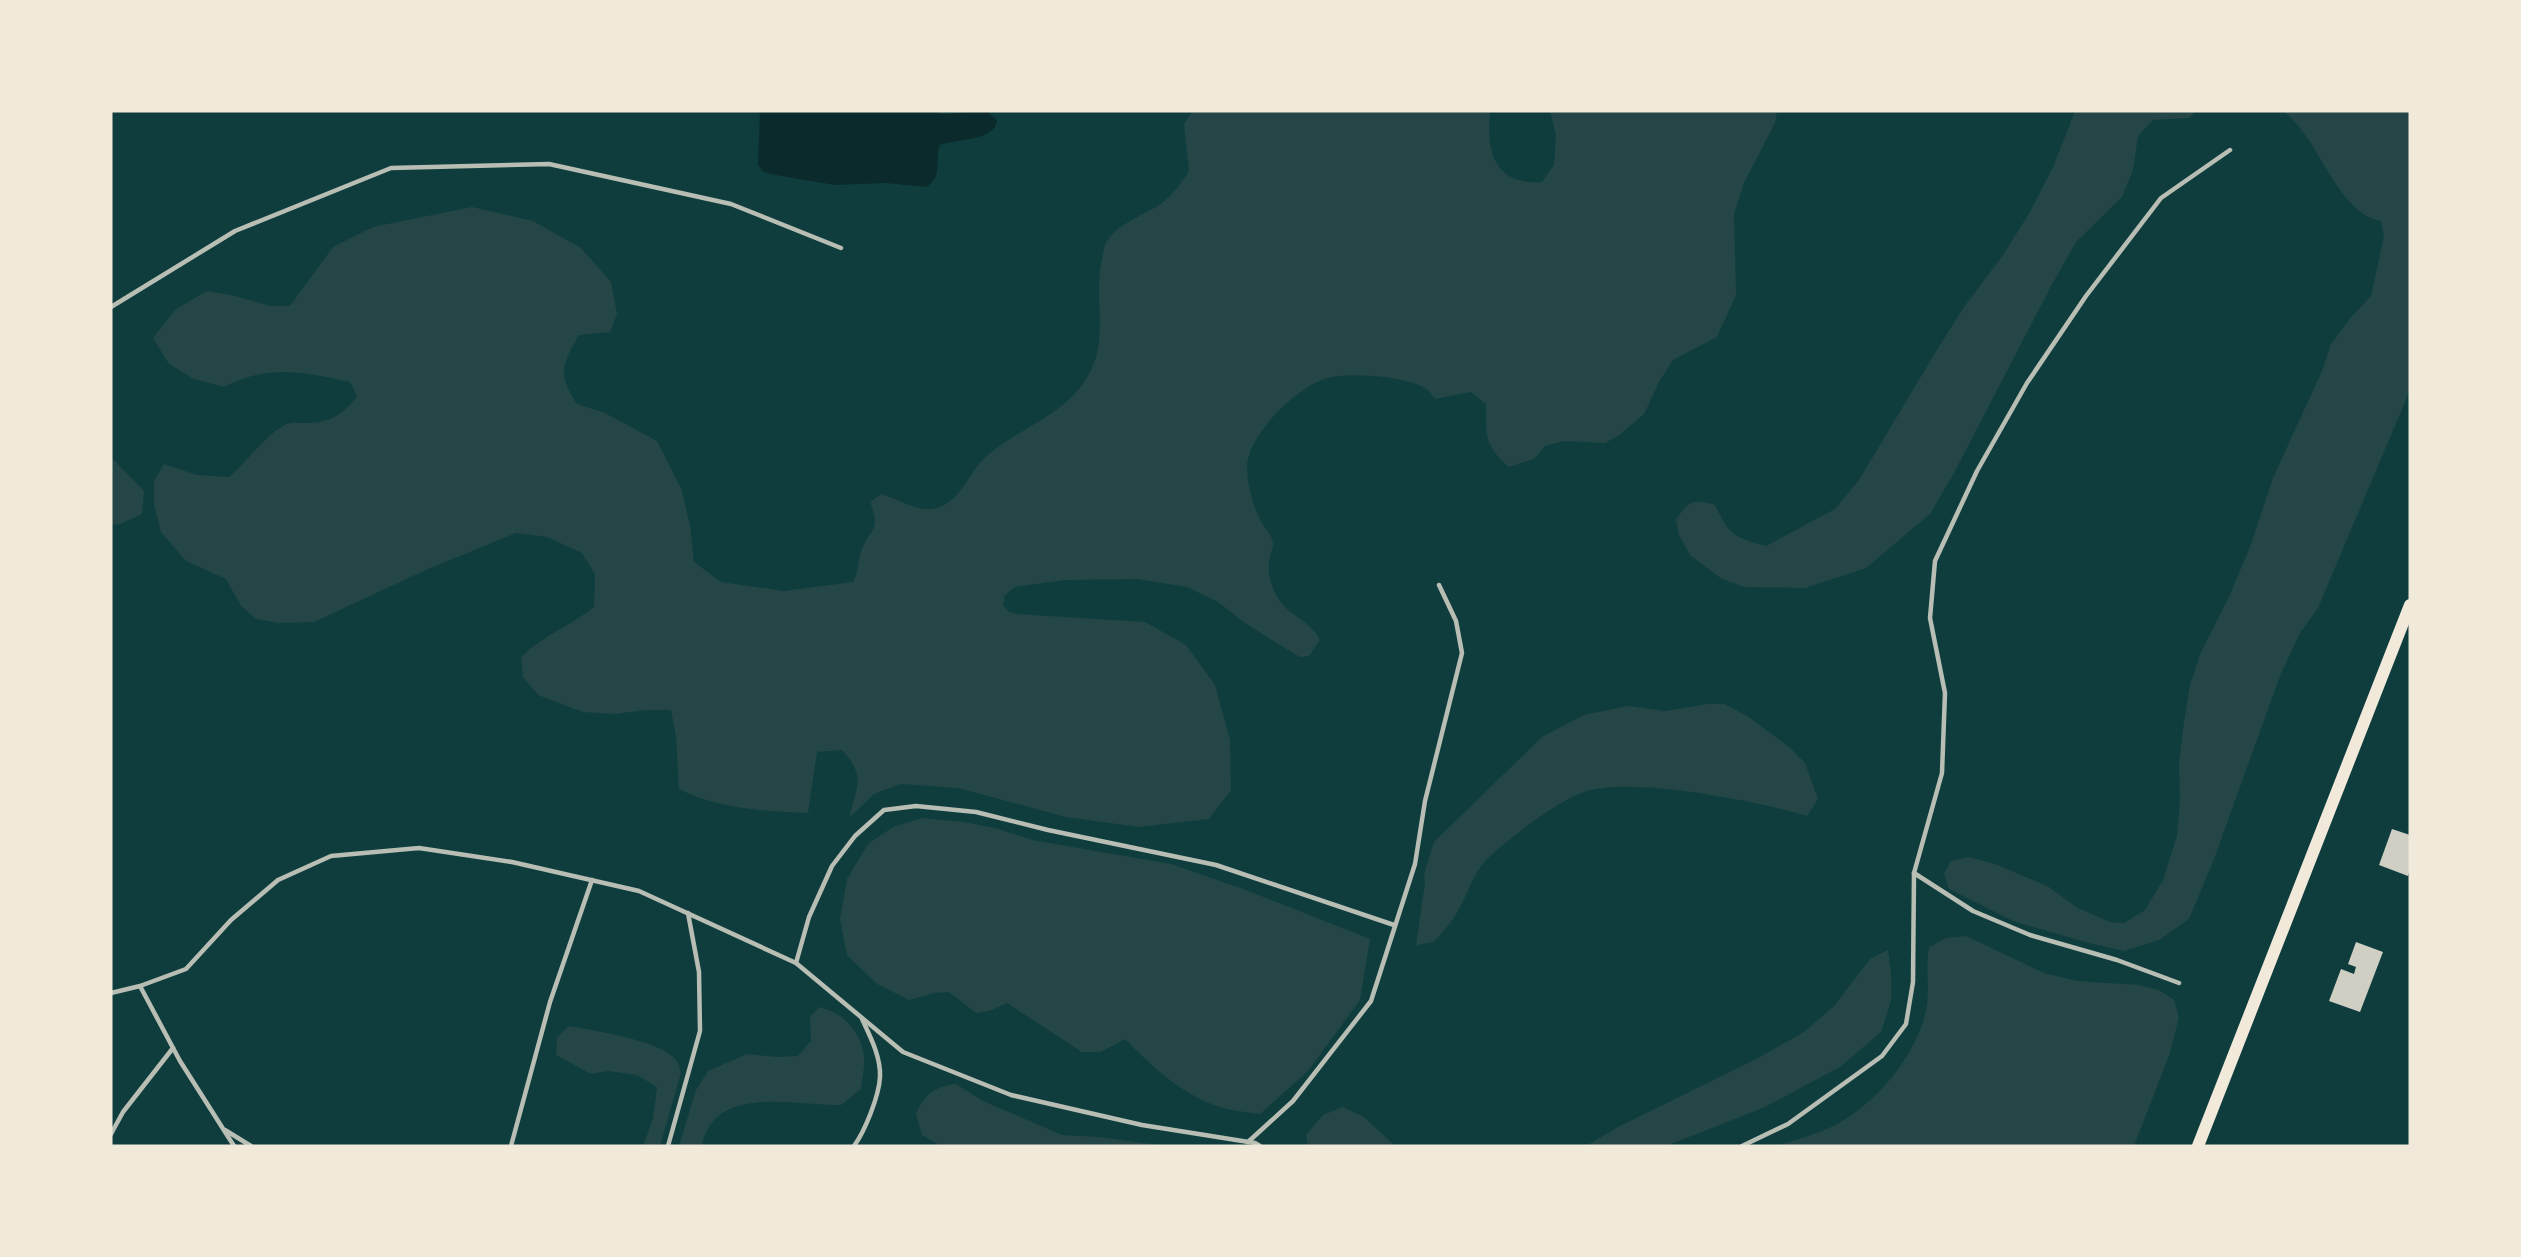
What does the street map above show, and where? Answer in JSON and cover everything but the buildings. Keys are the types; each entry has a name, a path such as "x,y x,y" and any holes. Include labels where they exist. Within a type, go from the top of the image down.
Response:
{"main road":[{"path":"2198,1146 2410,605"}],"lane":[{"path":"1742,1146 1788,1124 1882,1056 1906,1024 1913,982 1914,873 1942,773 1945,693 1930,618 1935,561 1977,471 2027,383 2086,296 2161,198 2230,150"},
{"path":"111,307 235,231 392,168 549,164 731,204 841,248"},
{"path":"1248,1142 1293,1101 1371,1001 1415,864 1425,801 1462,653 1456,621 1439,585"},
{"path":"796,963 808,917 832,866 855,836 884,810 916,806 976,812 1048,830 1216,864 1394,925"},
{"path":"111,993 140,986 186,969 231,920 278,880 331,856 419,848 512,862 639,891 796,963 903,1052 1011,1095 1142,1125 1248,1142 1260,1146"},
{"path":"1914,873 1973,911 2030,935 2117,960 2179,983"},
{"path":"511,1146 550,1002 592,880"},
{"path":"668,1146 700,1031 699,972 688,913"},
{"path":"140,986 174,1048 234,1146"},
{"path":"854,1146 864,1131 880,1076 874,1044 861,1017"},
{"path":"111,1134 123,1112 174,1048"},
{"path":"223,1129 251,1146"}],"shaded area":[{"path":"760,111 937,111 940,114 947,114 986,111 997,120 995,127 983,136 940,145 937,173 932,183 926,187 886,183 835,185 762,171 758,164"},
{"path":"1193,111 1490,111 1490,140 1496,163 1503,172 1513,178 1542,182 1554,165 1556,135 1550,111 1777,111 1775,123 1744,183 1734,214 1736,295 1717,337 1673,360 1659,382 1644,414 1618,436 1605,443 1564,441 1545,446 1534,459 1509,467 1495,452 1488,439 1486,404 1471,392 1435,399 1429,391 1406,381 1361,375 1333,377 1312,384 1275,415 1264,428 1249,455 1248,481 1257,514 1273,542 1269,576 1274,591 1284,606 1312,629 1320,640 1309,656 1300,657 1245,623 1218,602 1187,587 1137,579 1065,580 1015,587 1005,595 1003,605 1009,612 1016,614 1145,622 1186,645 1215,685 1230,740 1231,790 1209,819 1139,827 1066,817 958,788 901,784 874,794 849,818 858,782 850,759 842,750 817,752 808,813 758,810 710,801 679,789 676,737 671,710 614,714 583,712 538,695 523,677 521,657 538,643 594,607 595,574 582,553 547,537 516,533 428,569 314,622 279,623 256,619 241,606 226,579 186,561 161,532 154,504 154,481 164,464 197,475 229,477 280,428 289,423 314,423 335,417 357,396 350,382 301,373 256,375 224,387 194,379 169,364 153,338 176,309 207,291 270,306 290,306 333,247 373,227 472,207 533,221 581,248 611,282 617,314 610,332 579,335 566,362 564,377 566,385 577,404 605,413 657,441 682,491 690,526 694,562 721,582 784,591 853,582 863,547 874,526 874,512 870,502 881,494 923,509 937,508 946,504 954,498 989,454 1049,415 1076,393 1086,379 1098,351 1099,275 1105,245 1122,226 1164,201 1186,176 1189,171 1184,124"},
{"path":"2075,111 2196,111 2189,118 2153,120 2138,136 2133,170 2122,197 2076,242 1930,514 1866,568 1805,588 1745,587 1722,579 1690,555 1679,535 1676,519 1692,503 1715,505 1734,534 1766,546 1835,509 1859,480 1964,307 2003,255 2030,212 2053,167"},
{"path":"2282,111 2410,111 2410,390 2318,608 2300,633 2280,676 2214,859 2189,919 2159,940 2124,951 2013,921 1949,889 1944,874 1951,861 1969,857 1995,864 2049,887 2076,907 2110,922 2124,923 2145,910 2163,880 2177,836 2180,799 2179,763 2184,722 2190,685 2201,652 2228,599 2250,547 2273,478 2322,371 2331,344 2371,296 2384,236 2381,221 2365,215 2352,204 2307,137"},
{"path":"111,457 144,491 142,514 120,524 111,525"},
{"path":"1708,704 1724,704 1749,717 1789,747 1805,763 1818,799 1807,816 1730,798 1668,789 1612,787 1591,790 1551,810 1494,852 1481,866 1457,913 1434,942 1416,945 1425,883 1424,874 1434,842 1542,737 1584,715 1628,706 1665,711"},
{"path":"922,818 964,822 995,828 1032,840 1171,864 1246,890 1370,939 1360,1000 1308,1071 1260,1114 1223,1108 1195,1097 1170,1080 1125,1039 1101,1052 1082,1052 1007,1003 989,1011 976,1013 949,992 934,993 909,1000 877,984 847,955 840,919 847,879 868,844 893,827"},
{"path":"1966,936 2044,973 2077,981 2138,985 2159,990 2174,1000 2179,1017 2170,1053 2134,1146 1777,1146 1815,1134 1837,1124 1866,1104 1892,1078 1912,1048 1925,1015 1929,947 1946,938"},
{"path":"1888,950 1891,1001 1881,1032 1840,1067 1765,1107 1666,1146 1586,1146 1618,1127 1758,1058 1804,1032 1834,1006 1870,959"},
{"path":"820,1007 843,1019 855,1031 859,1039 864,1060 861,1089 841,1105 759,1102 739,1106 722,1113 709,1126 702,1146 679,1146 696,1090 708,1071 747,1054 777,1057 798,1056 811,1041 810,1016"},
{"path":"569,1026 642,1042 668,1053 677,1061 681,1073 660,1146 643,1146 653,1119 657,1087 637,1075 608,1071 591,1074 556,1055 557,1038"},
{"path":"956,1084 983,1101 1062,1135 1099,1137 1165,1146 941,1146 922,1135 916,1114 923,1101 931,1093 942,1087"},
{"path":"1343,1107 1364,1117 1395,1146 1308,1146 1306,1135 1323,1115"}]}
